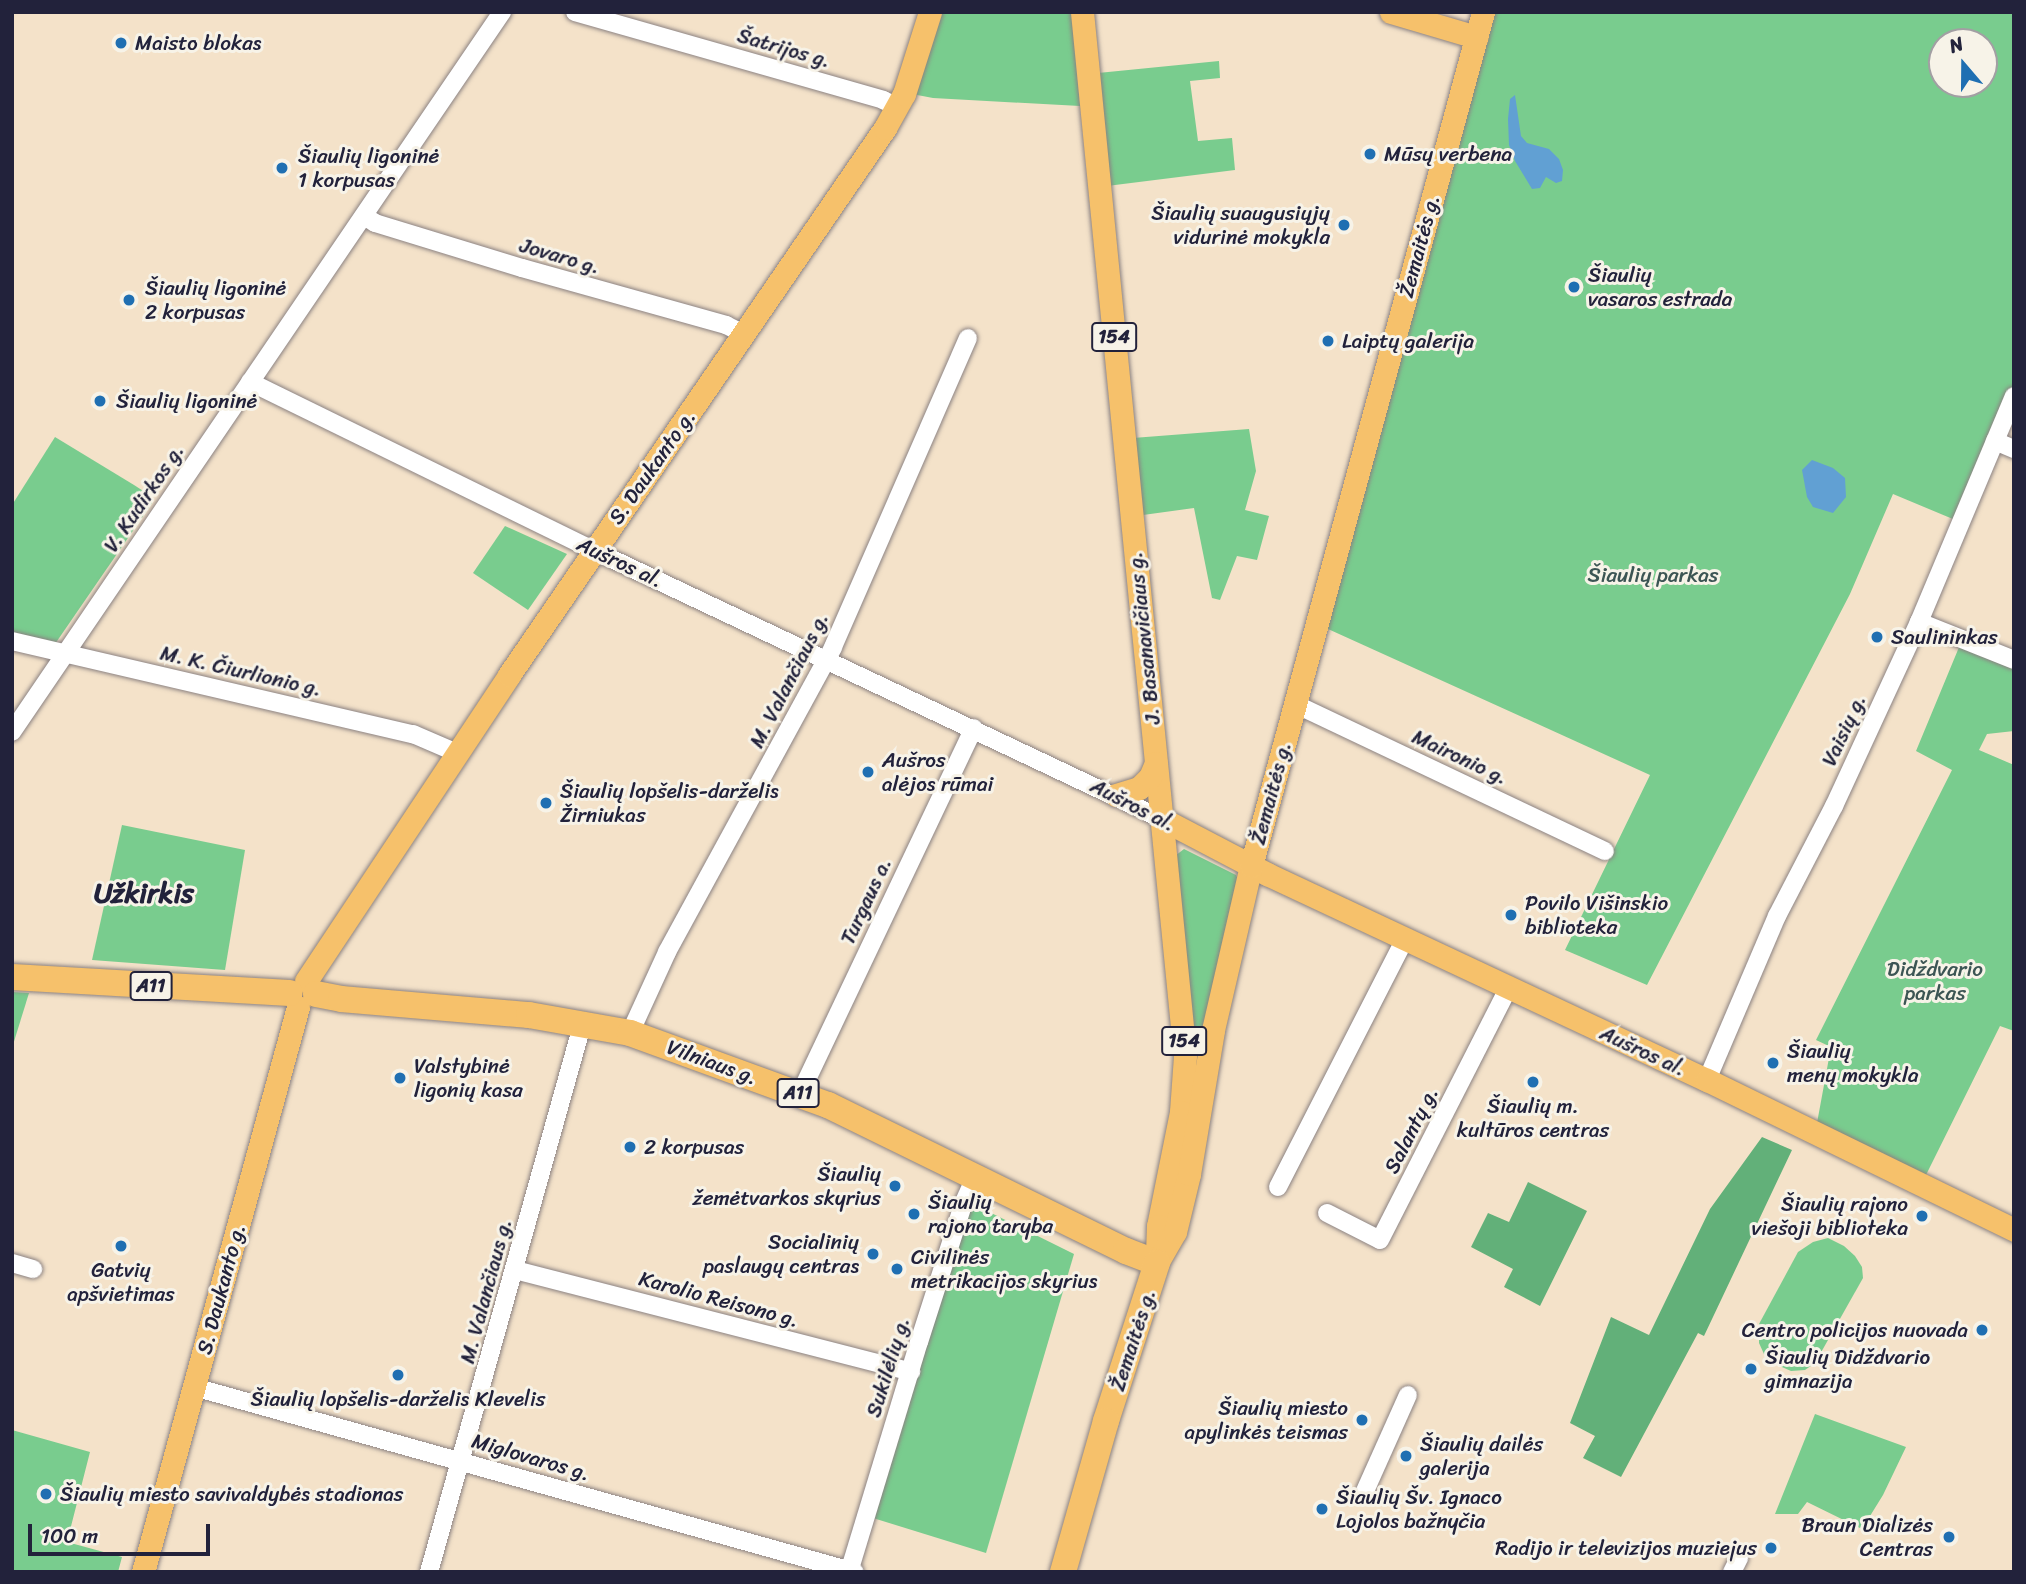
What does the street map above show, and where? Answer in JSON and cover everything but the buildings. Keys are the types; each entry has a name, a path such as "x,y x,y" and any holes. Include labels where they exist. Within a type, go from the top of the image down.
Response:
{"highway":[{"name":"Vilniaus g.","path":"12,977 302,994 583,1022 630,1033 800,1094 1126,1251 1157,1263"},
{"name":"Žemaitės g.","path":"1063,1572 1106,1421 1157,1263"}],"main road":[{"name":"S. Daukanto g.","path":"143,1572 302,994 457,753 898,107 930,12"},
{"name":"J. Basanavičiaus g.","path":"1082,12 1185,1056 1181,1112 1158,1226 1157,1263"},
{"path":"1391,12 1476,37"},
{"name":"Žemaitės g.","path":"1157,1263 1175,1232 1189,1174 1213,1030 1251,866 1483,12"},
{"path":"1116,795 1139,788 1150,777 1156,763"},
{"name":"Aušros al.","path":"1162,819 1251,866 1707,1080 2014,1230"},
{"path":"1238,925 1251,902 1265,890 1297,888"}],"street":[{"name":"V. Kudirkos g.","path":"12,732 502,12"},
{"name":"Šatrijos g.","path":"576,12 883,100 898,107"},
{"name":"Jovaro g.","path":"364,216 376,223 522,268 726,325 744,334"},
{"name":"M. Valančiaus g.","path":"630,1033 667,952 828,658 968,338"},
{"name":"Aušros al.","path":"250,382 595,550 828,658 1162,819"},
{"name":"Vaisių g.","path":"1707,1080 1777,916 1835,806 1919,622 2014,396"},
{"path":"1995,441 2014,449"},
{"path":"1919,622 2014,660"},
{"name":"M. K. Čiurlionio g.","path":"12,641 413,734 457,753"},
{"name":"Maironio g.","path":"1295,704 1605,850"},
{"name":"Turgaus a.","path":"800,1094 974,728"},
{"path":"1278,1187 1405,939"},
{"name":"Salantų g.","path":"1327,1213 1380,1240 1509,987"},
{"name":"M. Valančiaus g.","path":"429,1572 462,1462 583,1022"},
{"name":"Sukilėlių g.","path":"851,1571 964,1202 975,1177"},
{"path":"12,1263 33,1269"},
{"name":"Karolio Reisono g.","path":"515,1270 911,1372"},
{"name":"Miglovaros g.","path":"194,1387 851,1571"},
{"path":"1364,1491 1408,1395"}],"green space":[{"path":"940,12 1072,12 1080,106 933,98 912,94"},
{"name":"Šiaulių parkas","path":"1483,12 2014,12 2014,396 1960,522 1893,494 1850,594 1647,985 1565,950 1650,775 1317,624"},
{"path":"1219,61 1220,78 1190,81 1198,141 1232,138 1235,170 1099,187 1088,74"},
{"path":"1249,429 1256,471 1245,510 1269,516 1257,560 1237,556 1220,600 1212,598 1194,508 1143,515 1133,438"},
{"path":"55,437 151,496 152,503 55,644 12,633 12,505"},
{"path":"505,526 567,554 528,610 473,573"},
{"name":"Didždvario parkas","path":"1962,640 2014,660 2014,731 1987,734 1979,750 2014,765 2014,1031 2000,1026 1925,1177 1817,1123 1831,1047 1816,1040 1952,770 1916,751"},
{"path":"122,825 245,850 225,970 92,960"},
{"path":"1184,849 1236,875 1240,884 1197,1057 1194,1058 1175,856"},
{"path":"12,992 29,993 12,1048"},
{"path":"1762,1137 1792,1150 1704,1336 1698,1333 1621,1477 1583,1458 1595,1436 1570,1423 1611,1317 1649,1335 1710,1209"},
{"path":"1528,1182 1587,1211 1540,1306 1504,1287 1513,1269 1471,1247 1488,1213 1509,1222"},
{"path":"971,1203 1074,1254 986,1553 873,1518"},
{"path":"1828,1238 1844,1246 1855,1256 1862,1267 1863,1278 1815,1363 1805,1370 1791,1371 1775,1364 1764,1354 1759,1343 1759,1324 1798,1252 1813,1242"},
{"path":"1815,1414 1906,1447 1883,1495 1862,1529 1807,1502 1798,1514 1775,1514"},
{"name":"Šiaulių miesto savivaldybės stadionas","path":"12,1430 90,1452 67,1542 122,1557 118,1572 12,1572"}],"water":[{"path":"1515,95 1521,136 1527,143 1549,149 1559,159 1563,170 1562,181 1556,183 1546,177 1540,188 1532,189 1515,161 1509,145 1508,119 1510,99"},
{"path":"1812,460 1833,468 1845,478 1846,497 1833,513 1813,507 1807,497 1802,470"}],"place":[{"name":"Maisto blokas","path":"121,43"},
{"name":"Mūsų verbena","path":"1370,154"},
{"name":"Šiaulių ligoninė 1 korpusas","path":"282,168"},
{"name":"Šiaulių suaugusiųjų vidurinė mokykla","path":"1344,225"},
{"name":"Šiaulių vasaros estrada","path":"1574,287"},
{"name":"Šiaulių ligoninė 2 korpusas","path":"129,300"},
{"name":"Laiptų galerija","path":"1328,341"},
{"name":"Šiaulių ligoninė","path":"100,401"},
{"name":"Saulininkas","path":"1877,637"},
{"name":"Aušros alėjos rūmai","path":"868,772"},
{"name":"Šiaulių lopšelis-darželis Žirniukas","path":"546,803"},
{"name":"Povilo Višinskio biblioteka","path":"1511,915"},
{"name":"Šiaulių menų mokykla","path":"1773,1063"},
{"name":"Valstybinė ligonių kasa","path":"400,1078"},
{"name":"Šiaulių m. kultūros centras","path":"1533,1082"},
{"name":"2 korpusas","path":"630,1147"},
{"name":"Šiaulių žemėtvarkos skyrius","path":"895,1186"},
{"name":"Šiaulių rajono taryba","path":"914,1214"},
{"name":"Šiaulių rajono viešoji biblioteka","path":"1922,1216"},
{"name":"Gatvių apšvietimas","path":"121,1246"},
{"name":"Socialinių paslaugų centras","path":"873,1254"},
{"name":"Civilinės metrikacijos skyrius","path":"897,1269"},
{"name":"Centro policijos nuovada","path":"1982,1330"},
{"name":"Šiaulių Didždvario gimnazija","path":"1751,1369"},
{"name":"Šiaulių lopšelis-darželis Klevelis","path":"398,1375"},
{"name":"Šiaulių miesto apylinkės teismas","path":"1362,1420"},
{"name":"Šiaulių dailės galerija","path":"1406,1456"},
{"name":"Šiaulių miesto savivaldybės stadionas","path":"46,1494"},
{"name":"Šiaulių Šv. Ignaco Lojolos bažnyčia","path":"1322,1509"},
{"name":"Braun Dializės Centras","path":"1949,1537"},
{"name":"Radijo ir televizijos muziejus","path":"1771,1548"}],"district":[{"name":"Užkirkis","path":"144,893"}]}
